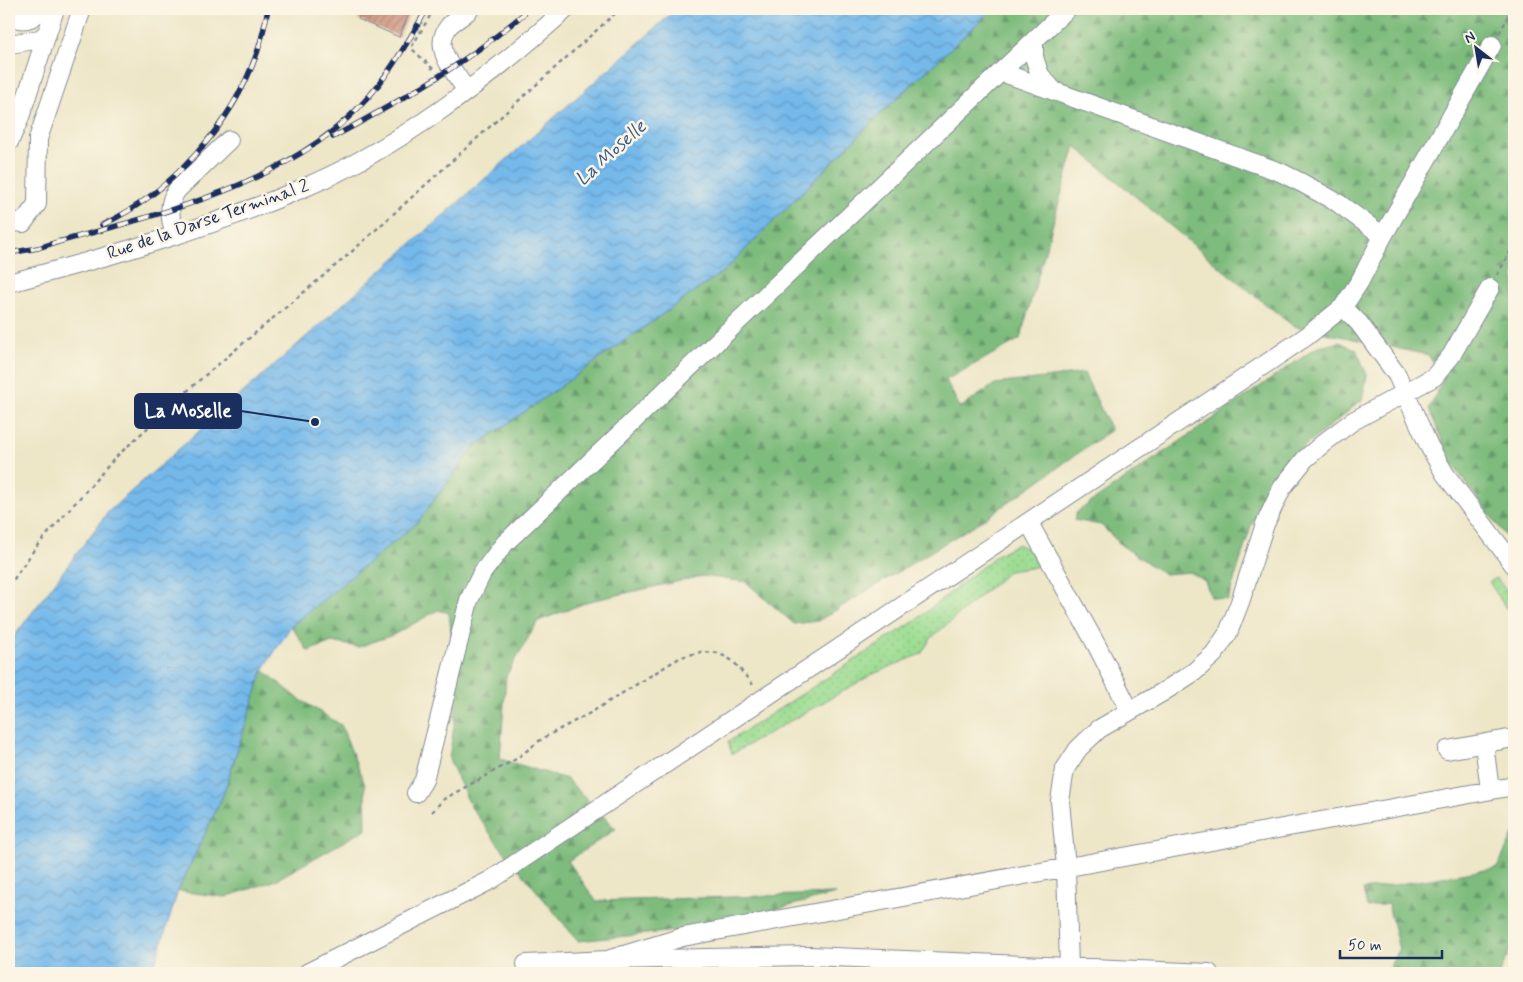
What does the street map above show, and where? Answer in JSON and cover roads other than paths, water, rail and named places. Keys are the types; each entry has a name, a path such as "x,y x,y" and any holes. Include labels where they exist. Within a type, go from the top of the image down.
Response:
{"street":[{"path":"9,16 20,20 35,17 42,9"},
{"path":"9,142 19,120 55,9"},
{"path":"9,221 23,223 37,204 38,139 82,9"},
{"path":"467,91 448,61 442,48 442,42 450,25 464,16 470,9"},
{"name":"Rue de la Darse Terminal 2","path":"9,283 54,272 175,235 302,189 376,151 433,116 467,91 566,9"},
{"path":"416,793 424,780 469,600 482,574 506,543 1068,9"},
{"path":"9,43 40,39 47,33"},
{"path":"1034,41 1034,57 1040,74 1054,92"},
{"path":"307,973 491,880 1307,336 1343,307 1360,281 1383,236 1492,45"},
{"path":"1001,72 1280,172 1338,203 1383,236"},
{"path":"175,235 170,210 173,195 229,140"},
{"path":"1069,967 1066,867 1060,801 1065,769 1078,749 1099,729 1194,672 1214,654 1228,633 1265,524 1282,488 1306,459 1326,441 1353,422 1434,377 1451,356 1490,288"},
{"path":"1343,307 1359,323 1397,375 1428,446 1445,474 1514,564"},
{"path":"1029,522 1097,646 1130,711"},
{"path":"1447,750 1514,738"},
{"path":"1484,744 1490,790"},
{"path":"607,960 684,937 1514,786"},
{"path":"526,964 607,960 810,956 1209,973"}],"water":[{"path":"677,9 993,9 880,114 724,271 473,448 417,523 291,626 263,670 223,795 178,891 152,973 9,973 9,643 109,511"}],"railway":[{"path":"102,225 152,195 175,176 215,131 232,106 246,80 259,48 268,9"},
{"path":"55,243 139,220 225,191 305,151 340,125 371,94 408,42 427,9"},
{"path":"333,137 385,109 460,63 529,9"},
{"path":"9,253 38,248 60,241"}],"place":[{"name":"La Moselle","path":"315,422"}]}
